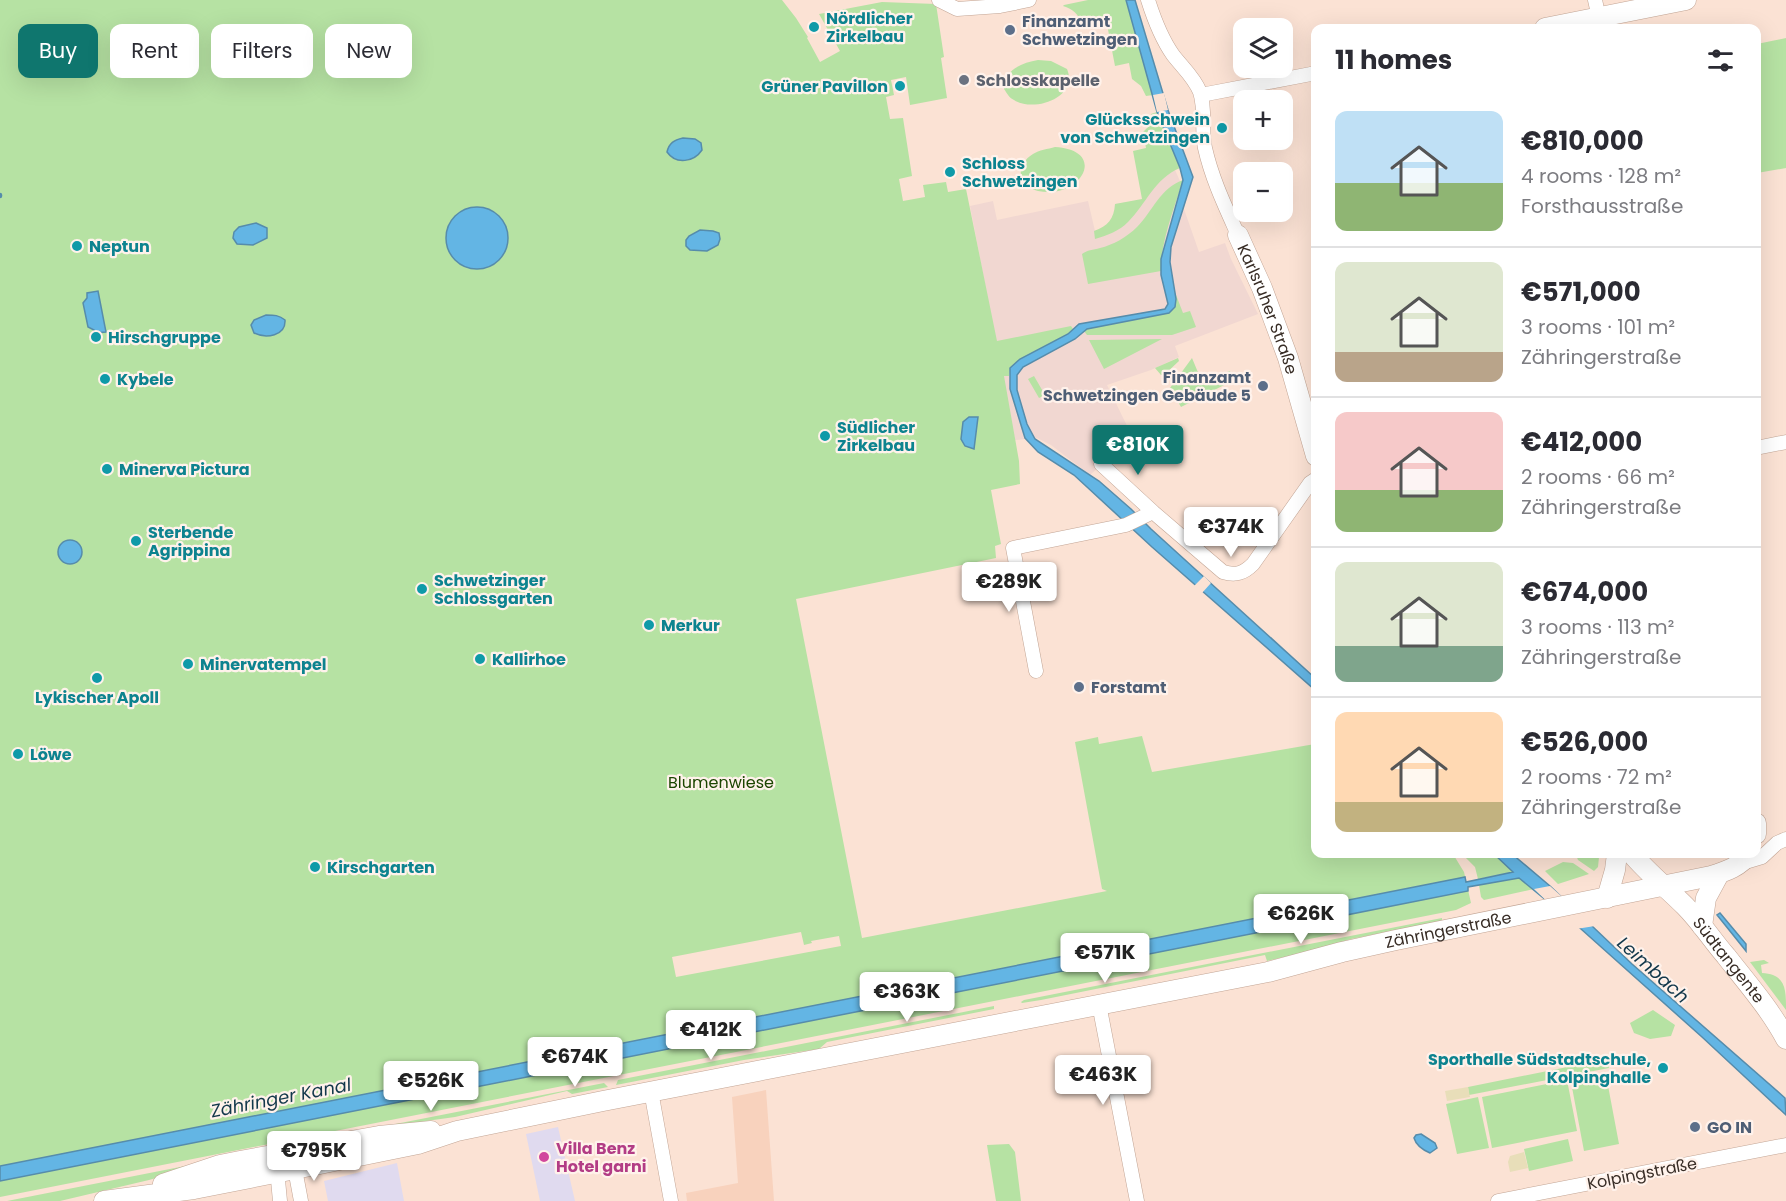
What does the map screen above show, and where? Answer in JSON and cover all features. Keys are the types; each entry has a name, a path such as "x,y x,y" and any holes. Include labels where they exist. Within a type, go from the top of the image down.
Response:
{"main road":[{"path":"1563,24 1686,0"},
{"name":"Karlsruher Straße","path":"1238,235 1262,288 1288,358 1311,438"},
{"path":"1607,898 1616,858"},
{"path":"1635,858 1663,886"},
{"name":"Zähringerstraße","path":"112,1199 194,1189 288,1161 406,1132 457,1131 651,1091 1268,972 1364,947 1719,874 1746,858"},
{"path":"1702,926 1706,898 1719,874"},
{"name":"Südtangente","path":"1663,886 1702,926 1755,992 1786,1039"}],"street":[{"path":"939,0 957,9 1000,6 1029,0"},
{"path":"1148,0 1162,36 1174,56 1190,73 1201,95 1311,74"},
{"name":"Karlsruher Straße","path":"1201,95 1204,144 1209,163 1238,235"},
{"path":"1761,447 1786,442"},
{"path":"1101,464 1147,515 1223,572 1232,575 1248,569 1253,564 1311,482"},
{"path":"1036,671 1013,548 1126,525 1147,515"},
{"path":"1761,857 1777,843 1786,839"},
{"path":"1099,1004 1137,1201"},
{"path":"651,1091 671,1201"},
{"name":"Kolpingstraße","path":"1498,1201 1786,1145"},
{"path":"280,1201 278,1180 288,1161"},
{"path":"288,1161 301,1201"}],"shaded area":[{"path":"1175,170 1180,181 1177,189 1199,252 1225,243 1258,314 1175,346 1179,357 1151,370 1107,385 1132,436 1090,475 1051,445 1037,438 1015,440 970,206 993,201 997,220 1088,201 1095,231 1104,228 1111,221 1115,213 1115,204 1142,200 1165,176"},
{"path":"766,1090 774,1201 687,1201 686,1193 738,1183 732,1097"},
{"path":"558,1127 575,1201 540,1201 526,1134"},
{"path":"397,1163 404,1201 328,1201 324,1181"}],"green space":[{"name":"Schwetzinger Schlossgarten","path":"0,0 782,0 808,37 820,62 840,51 819,14 882,2 936,4 947,98 910,105 906,77 891,80 894,95 886,97 890,119 903,118 912,176 899,179 903,201 925,197 923,185 946,182 948,192 966,189 997,341 1071,326 1073,329 1010,368 1009,376 1004,376 1019,461 1020,484 991,490 1001,544 995,546 996,558 796,599 862,938 1107,891 1102,889 1075,742 1098,737 1099,744 1142,736 1152,772 1311,745 1311,858 1455,858 1464,872 1471,903 1456,910 0,1197","holes":["801,932 804,945 812,943 811,941 839,936 841,946 676,977 672,957"]},
{"path":"1088,0 1126,0 1153,95 1146,96 1141,86 1132,79 1129,63 1115,66 1106,19 1081,24 1075,12 1063,6"},
{"path":"1786,38 1786,168 1761,172 1761,43"},
{"path":"1038,60 1051,61 1067,69 1069,79 1067,87 1061,95 1043,103 1023,104 1012,99 1004,89 1010,72 1020,65"},
{"path":"1157,112 1180,168 1171,172 1157,185 1125,225 1095,239 1094,231 1109,221 1115,204 1142,199 1133,151 1146,148 1143,132 1150,125 1151,114"},
{"path":"1055,147 1072,150 1081,156 1085,165 1083,174 1077,182 1053,192 1038,191 1026,185 1021,175 1023,164 1035,153"},
{"path":"1183,180 1166,236 1161,271 1088,284 1082,254 1110,245 1129,234 1143,221 1168,188"},
{"path":"1173,287 1183,313 1190,311 1196,327 1172,335 1087,335 1084,331 1169,313 1176,299"},
{"path":"1162,339 1104,369 1089,340"},
{"path":"1178,358 1179,361 1164,375 1161,375 1155,368"},
{"path":"1192,358 1202,382 1230,371 1234,380 1181,407 1170,388"},
{"path":"1034,376 1045,395 1039,398 1028,379"},
{"path":"1466,858 1498,858 1513,872 1478,879 1475,867"},
{"path":"1577,858 1599,858 1598,867 1594,871"},
{"path":"1563,862 1573,863 1589,874 1558,884 1545,871"},
{"path":"1519,878 1534,889 1484,900 1481,897 1479,885"},
{"path":"1442,918 1442,921 1351,939 1267,961 1265,955 1041,1000 1021,1002 1024,1000"},
{"path":"1764,960 1769,963 1761,965 1762,973 1776,976 1783,984 1786,1010 1750,962"},
{"path":"994,1006 994,1009 827,1042 819,1049 744,1060 616,1085 618,1080"},
{"path":"1653,1010 1675,1025 1671,1036 1650,1039 1634,1033 1630,1023"},
{"path":"1607,1059 1609,1068 1469,1095 1468,1087"},
{"path":"1606,1075 1619,1144 1584,1151 1571,1082"},
{"path":"1567,1080 1577,1131 1492,1148 1482,1097"},
{"path":"604,1083 608,1087 572,1094 567,1091 455,1117 426,1121 422,1126 375,1128"},
{"path":"1478,1097 1489,1148 1457,1154 1446,1104"},
{"path":"1568,1139 1573,1161 1529,1171 1524,1149"},
{"path":"1009,1144 1015,1152 1021,1201 996,1201 987,1145"},
{"path":"231,1157 149,1180 60,1201 7,1201"}],"sand":[{"path":"1468,1087 1470,1097 1447,1101 1445,1091"},
{"path":"1524,1152 1528,1168 1510,1172 1508,1162 1510,1156"}],"water":[{"path":"1126,0 1135,0 1168,110 1193,177 1171,247 1170,262 1176,299 1175,307 1169,313 1087,329 1075,339 1023,367 1017,375 1017,390 1027,424 1035,439 1099,481 1131,509 1311,674 1311,686 1074,475 1038,452 1025,438 1010,389 1010,368 1020,359 1068,334 1079,324 1165,309 1168,304 1161,275 1161,259 1183,180 1157,112"},
{"path":"683,138 695,139 701,143 702,150 699,154 690,159 680,160 667,152 671,144"},
{"path":"471,207 483,207 499,216 506,226 508,238 506,250 499,260 483,269 471,269 460,264 451,255 446,244 446,232 451,221 460,212"},
{"path":"256,223 267,228 267,238 253,245 237,244 233,238 234,232 239,227"},
{"path":"700,230 719,233 718,245 707,251 690,250 686,246 686,240"},
{"path":"98,291 106,332 94,333 94,330 88,327 83,303 87,298 87,293"},
{"path":"266,315 281,317 285,320 279,333 264,336 254,333 251,325 254,320"},
{"path":"969,417 978,417 974,449 965,446 961,439 963,422"},
{"path":"70,540 75,541 81,547 81,557 75,563 70,564 65,563 59,557 58,552 59,547 65,541"},
{"path":"1498,858 1517,858 1550,886 1632,964 1785,1098 1786,1115 1581,929 1519,878 1468,887 1468,891 0,1181 0,1166 1465,877 1466,882 1513,872"},
{"path":"1720,913 1746,944 1746,951 1717,915"},
{"path":"1421,1134 1435,1143 1437,1148 1430,1153 1420,1147 1414,1138"}],"pier":[{"path":"1164,93 1168,110 1157,112 1153,95"},
{"path":"1204,576 1211,583 1202,593 1194,586"},
{"path":"1550,886 1595,926 1576,929 1534,889"}],"place":[{"name":"Nördlicher Zirkelbau","path":"814,27"},
{"name":"Finanzamt Schwetzingen","path":"1010,30"},
{"name":"Schlosskapelle","path":"964,80"},
{"name":"Grüner Pavillon","path":"900,86"},
{"name":"Glücksschwein von Schwetzingen","path":"1222,128"},
{"name":"Schloss Schwetzingen","path":"950,172"},
{"name":"Neptun","path":"77,246"},
{"name":"Hirschgruppe","path":"96,337"},
{"name":"Kybele","path":"105,379"},
{"name":"Finanzamt Schwetzingen Gebäude 5","path":"1263,386"},
{"name":"Südlicher Zirkelbau","path":"825,436"},
{"name":"Minerva Pictura","path":"107,469"},
{"name":"Sterbende Agrippina","path":"136,541"},
{"name":"Schwetzinger Schlossgarten","path":"422,589"},
{"name":"Merkur","path":"649,625"},
{"name":"Kallirhoe","path":"480,659"},
{"name":"Minervatempel","path":"188,664"},
{"name":"Lykischer Apoll","path":"97,678"},
{"name":"Forstamt","path":"1079,687"},
{"name":"Löwe","path":"18,754"},
{"name":"Kirschgarten","path":"315,867"},
{"name":"Sporthalle Südstadtschule, Kolpinghalle","path":"1663,1068"},
{"name":"GO IN","path":"1695,1127"},
{"name":"Villa Benz Hotel garni","path":"544,1157"}],"park label":[{"name":"Blumenwiese","path":"721,782"}],"water label":[{"name":"Leimbach","path":"1653,970"},
{"name":"Zähringer Kanal","path":"281,1098"}]}
